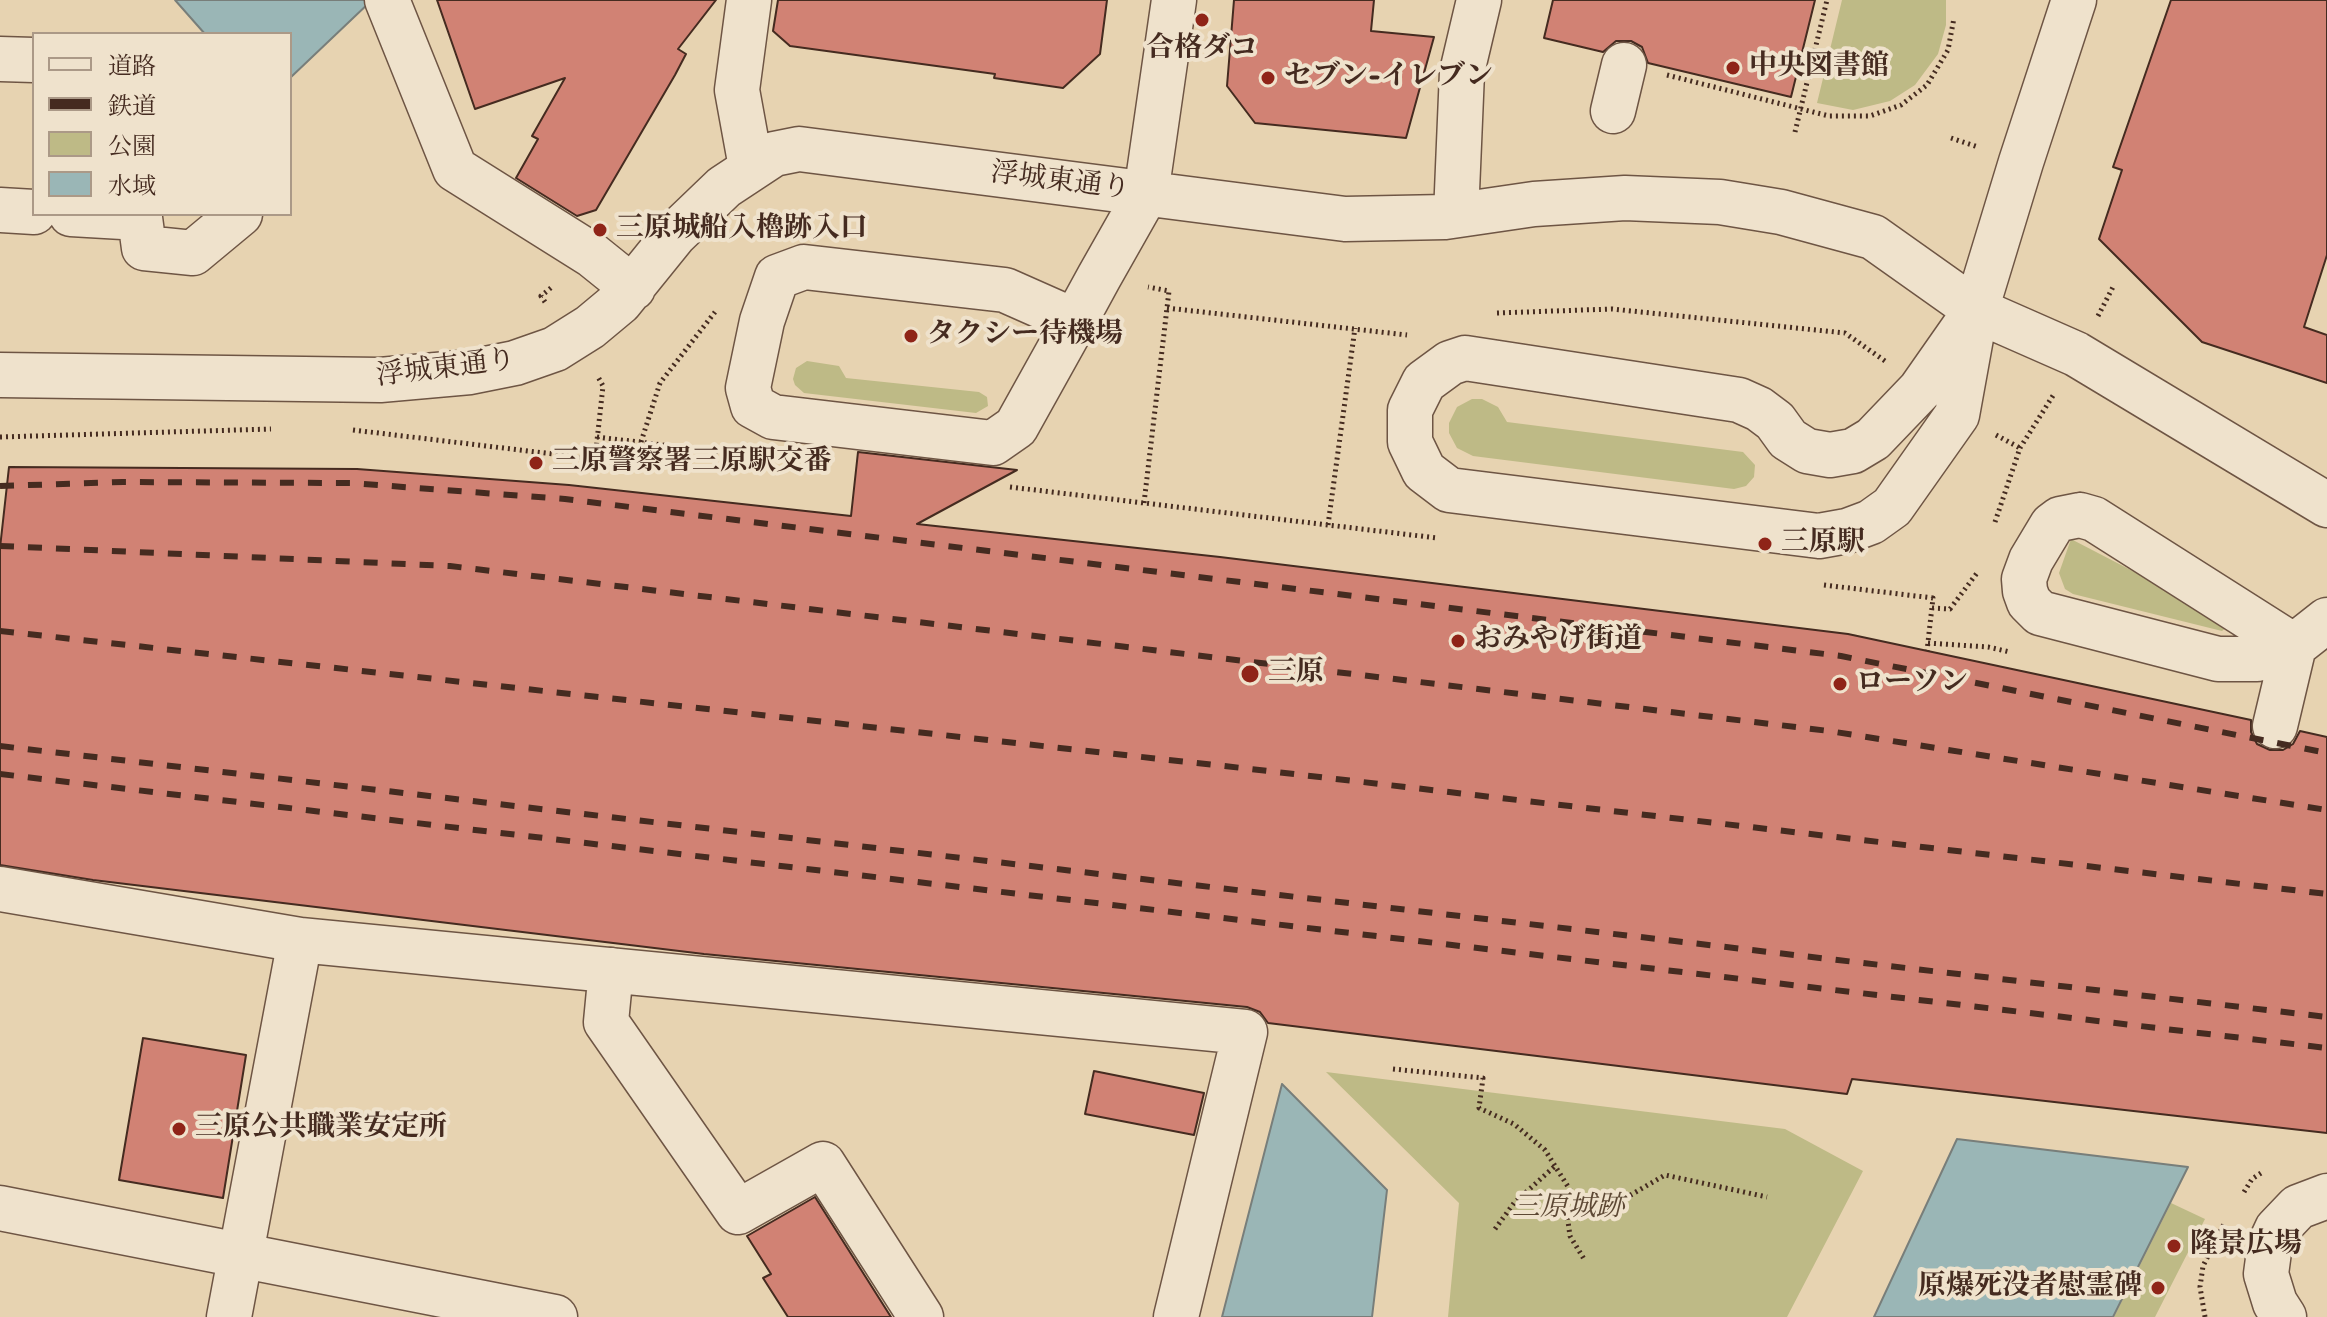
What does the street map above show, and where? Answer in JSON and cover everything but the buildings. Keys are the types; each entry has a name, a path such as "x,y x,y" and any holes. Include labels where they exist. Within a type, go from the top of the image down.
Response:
{"street":[{"path":"387,0 455,169 592,255 633,288"},
{"path":"749,0 737,90 751,167"},
{"path":"1075,321 1005,290 804,267 777,277 762,321 748,388 753,406 773,417 993,443 1016,427 1146,194 1174,0"},
{"path":"1456,215 1462,72 1479,0"},
{"path":"1976,310 1920,390 1873,439 1853,451 1830,455 1807,451 1788,439 1775,421 1739,400 1465,358 1436,371 1415,396 1410,410 1410,442 1424,471 1449,490 1819,536 1847,531 1871,522 1892,507 1957,415 1976,310 2074,0"},
{"path":"0,59 32,60"},
{"path":"1613,111 1624,65"},
{"name":"浮城東通り","path":"0,375 380,380 470,372 515,363 555,349 605,315 633,288 698,209 751,167 774,154 799,149 1345,219 1411,219 1534,204 1625,198 1720,202 1781,212 1873,237 1976,310 2076,354 2327,505"},
{"path":"0,210 32,212"},
{"path":"106,216 140,218 144,248 193,253 238,216"},
{"path":"2080,515 2094,519 2310,633 2257,659 2218,659 2040,613 2029,602 2024,579 2031,560 2052,525 2060,519 2080,515"},
{"path":"2275,726 2310,633"},
{"path":"0,889 300,940 1245,1032 1176,1317"},
{"path":"229,1317 300,940"},
{"path":"611,970 606,1022 738,1212 823,1164 921,1317"},
{"path":"2284,1317 2275,1303 2266,1274 2270,1244 2277,1229 2298,1207 2327,1196"},
{"path":"0,1208 555,1317"}],"path":[{"path":"1795,132 1825,0"},
{"path":"1624,65 1829,116 1854,118 1878,114 1908,101 1927,85 1951,43 1954,18"},
{"path":"1099,277 1169,291 1144,503"},
{"path":"1328,525 1355,327"},
{"path":"348,429 595,459 603,386"},
{"path":"1993,529 2020,448 2044,413"},
{"path":"0,437 285,429"},
{"path":"597,437 751,456"},
{"path":"1003,486 1452,540"},
{"path":"1932,608 1950,609 1980,570"},
{"path":"1809,583 1933,598 1927,651"},
{"path":"1393,1069 1483,1078 1479,1108 1514,1124 1545,1150 1572,1193 1586,1202 1629,1196 1665,1175 1767,1197"},
{"path":"1495,1229 1514,1203 1555,1166"},
{"path":"1579,1198 1567,1214 1570,1236 1584,1259"}],"green space":[{"path":"1842,0 1946,0 1946,25 1938,54 1915,85 1890,101 1853,110 1817,103"},
{"path":"807,361 839,366 846,378 979,392 987,397 988,406 976,413 804,393 793,379 796,368"},
{"path":"1472,399 1482,399 1498,407 1507,422 1743,452 1755,465 1754,477 1746,486 1734,489 1473,456 1457,448 1449,433 1449,423 1457,407"},
{"path":"2071,539 2227,620 2228,626 2222,631 2073,594 2065,589 2059,573"},
{"name":"三原城跡","path":"1326,1072 1785,1129 1863,1171 1787,1317 1448,1317 1459,1203"},
{"path":"2171,1203 2205,1219 2155,1317 2114,1317"}],"water":[{"path":"175,0 371,0 292,76 292,32 203,32"},
{"path":"1282,1084 1387,1190 1372,1317 1222,1317"},
{"path":"1957,1139 2188,1167 2113,1317 1874,1317"}],"railway":[{"path":"0,486 123,482 350,483 565,499 1841,656 2327,753"},
{"path":"0,546 450,566 1829,731 2327,810"},
{"path":"0,631 1242,768 2327,894"},
{"path":"0,746 2327,1017"},
{"path":"0,774 2327,1048"}],"place":[{"name":"合格ダコ","path":"1202,20"},
{"name":"中央図書館","path":"1733,68"},
{"name":"セブン-イレブン","path":"1268,78"},
{"name":"三原城船入櫓跡入口","path":"600,230"},
{"name":"タクシー待機場","path":"911,336"},
{"name":"三原警察署三原駅交番","path":"536,463"},
{"name":"三原駅","path":"1765,544"},
{"name":"おみやげ街道","path":"1458,641"},
{"name":"三原","path":"1250,674"},
{"name":"ローソン","path":"1840,684"},
{"name":"三原公共職業安定所","path":"179,1129"},
{"name":"隆景広場","path":"2174,1246"},
{"name":"原爆死没者慰霊碑","path":"2158,1288"}]}
